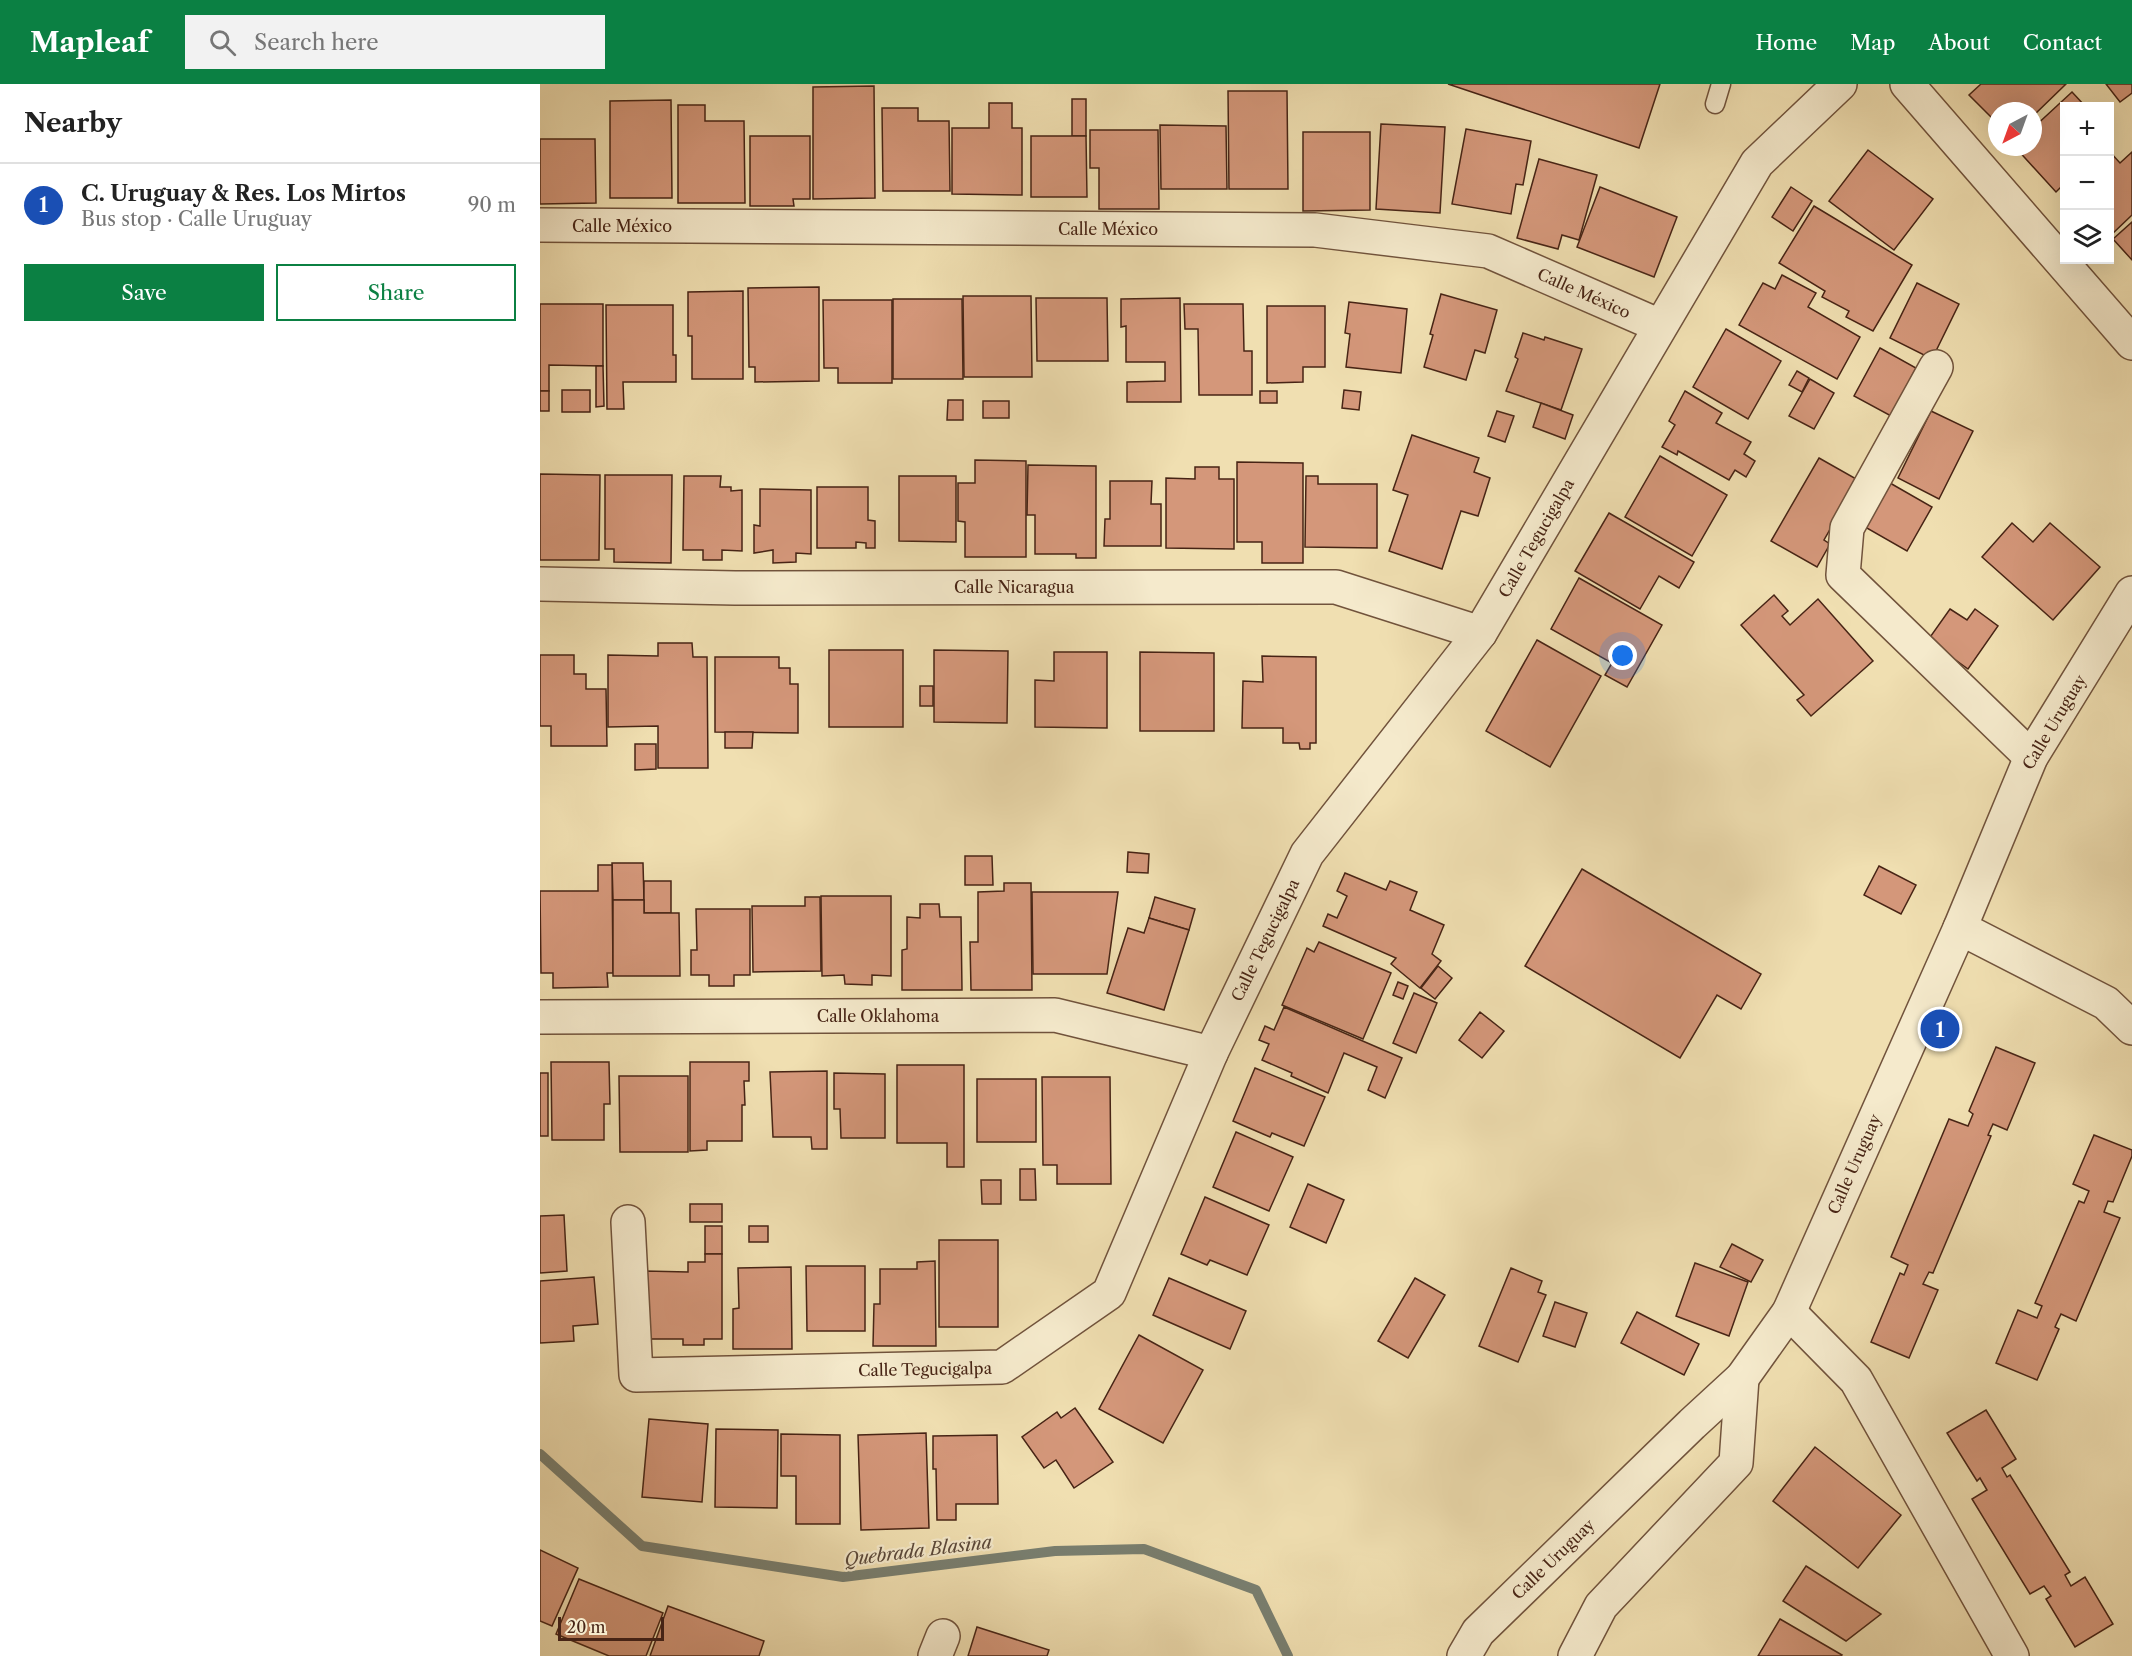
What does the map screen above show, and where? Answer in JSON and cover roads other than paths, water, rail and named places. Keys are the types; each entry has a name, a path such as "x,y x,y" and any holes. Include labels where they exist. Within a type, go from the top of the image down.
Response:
{"street":[{"name":"Calle Tegucigalpa","path":"628,1222 636,1375 1002,1368 1109,1293 1211,1053 1307,854 1480,633 1757,163 1840,84"},
{"path":"1907,84 2132,343"},
{"name":"Calle México","path":"540,225 1316,230 1488,251 1660,326"},
{"path":"1936,367 1847,528 1843,575 2031,758"},
{"name":"Calle Nicaragua","path":"540,584 735,588 1336,587 1480,633"},
{"name":"Calle Uruguay","path":"1464,1656 1478,1632 1683,1432 1742,1378 1789,1312 1960,927 2031,758 2132,593"},
{"path":"1960,927 2106,1003 2132,1028"},
{"name":"Calle Oklahoma","path":"540,1017 1055,1015 1211,1053"},
{"path":"1789,1312 1856,1380 2012,1656"},
{"path":"1575,1656 1601,1606 1737,1463 1742,1378"}],"lane":[{"path":"1716,104 1721,84"}],"waterway":[{"name":"Quebrada Blasina","path":"540,1454 642,1546 843,1577 1055,1551 1144,1549 1256,1590 1288,1656"}],"place":[{"name":"C. Uruguay & Res. Los Mirtos","path":"1940,1029"}]}
